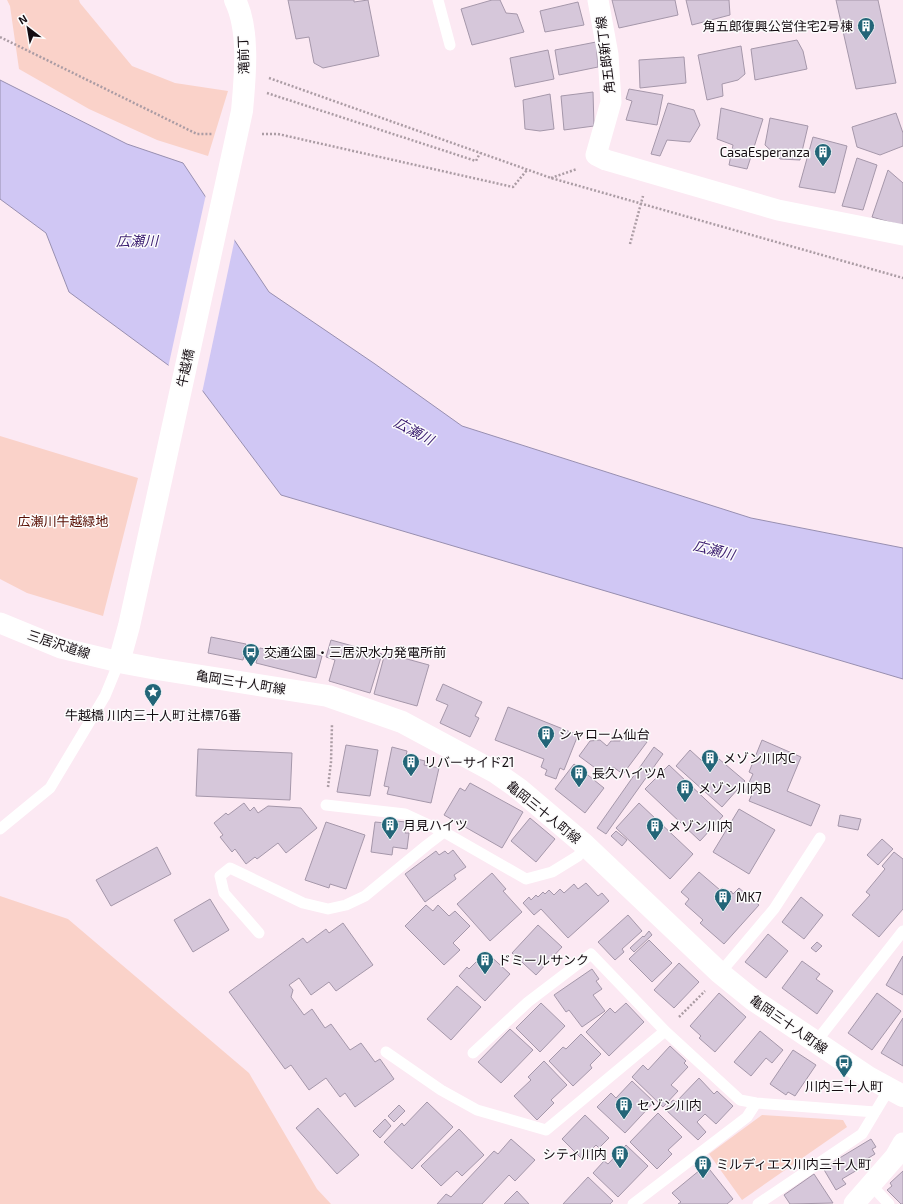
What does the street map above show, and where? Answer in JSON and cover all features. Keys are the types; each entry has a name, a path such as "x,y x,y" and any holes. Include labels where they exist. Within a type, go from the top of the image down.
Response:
{"street":[{"name":"滝前丁","path":"235,0 238,6 243,32 246,68 242,111"},
{"name":"角五郎新丁線","path":"598,0 608,55 611,102 596,155 606,160 778,210 903,234"},
{"name":"牛越橋","path":"119,662 129,626 242,111"},
{"name":"三居沢道線","path":"0,623 61,648 119,662"},
{"name":"亀岡三十人町線","path":"119,662 328,696 402,722 494,772 519,789 585,845 720,973 752,999 815,1043 896,1093"},
{"path":"854,1204 895,1158 903,1143"}],"lane":[{"path":"438,0 450,44"},
{"path":"0,829 50,788 105,696 119,662"},
{"path":"326,805 405,814 444,832 526,879 552,872 578,856 585,845"},
{"path":"259,933 224,893 220,876 230,868 303,903 328,909 346,905 365,896 444,832"},
{"path":"720,973 774,909 820,838"},
{"path":"815,1043 903,931"},
{"path":"473,1053 528,1002 591,954 666,1031 740,1100 756,1103 875,1112"},
{"path":"386,1052 441,1090 477,1110 546,1130 666,1031"},
{"path":"758,1204 862,1134 875,1112 896,1093"},
{"path":"633,1204 747,1117 756,1103"},
{"path":"871,1185 889,1204"}],"path":[{"path":"266,77 551,178 903,278"},
{"path":"275,96 476,161 480,154"},
{"path":"630,244 643,198"},
{"path":"326,805 331,762 332,718"},
{"path":"677,1019 705,991"}],"green space":[{"path":"7,0 79,0 132,66 175,83 228,91 208,156 157,140 89,109 19,69 10,6"},
{"name":"広瀬川牛越緑地","path":"0,436 138,478 103,616 27,593 0,579"},
{"path":"0,896 68,919 249,1073 317,1189 331,1204 0,1204"},
{"path":"762,1115 843,1120 847,1127 742,1200 709,1154"}],"water":[{"name":"広瀬川","path":"0,80 127,144 183,163 269,292 375,364 462,426 751,518 903,548 903,679 281,495 202,390 69,292 46,233 0,199"}],"pier":[{"path":"206,194 235,238 202,393 168,368"}],"building":[{"path":"288,0 354,0 354,2 368,0 379,56 323,68 314,63 309,37 296,39"},
{"path":"492,0 500,0 506,13 517,14 524,32 472,45 461,9"},
{"path":"612,0 675,0 678,15 619,28"},
{"path":"686,0 729,0 730,15 692,25"},
{"name":"角五郎復興公営住宅2号棟","path":"836,0 878,0 896,83 856,89"},
{"path":"578,2 584,25 545,32 540,11"},
{"path":"797,40 803,51 807,69 755,80 751,49"},
{"path":"596,42 598,67 559,75 555,50"},
{"path":"741,46 745,74 738,80 722,84 723,96 707,100 698,55"},
{"path":"548,50 554,79 515,87 510,58"},
{"path":"684,57 686,83 640,88 639,60"},
{"path":"629,89 663,95 657,125 626,120 632,101 626,99"},
{"path":"593,92 594,126 564,130 561,96"},
{"path":"550,94 554,129 540,131 525,129 523,100"},
{"path":"668,103 694,110 700,125 690,142 667,140 660,156 651,154"},
{"path":"721,108 763,119 747,169 729,165 733,145 717,139"},
{"path":"896,113 903,133 903,146 880,155 857,147 852,127"},
{"path":"770,118 808,126 800,160 780,159 765,145"},
{"name":"CasaEsperanza","path":"813,137 847,146 835,193 799,187"},
{"path":"857,158 877,165 863,210 842,206"},
{"path":"888,170 903,183 903,226 872,217"},
{"path":"211,637 246,644 243,660 208,653"},
{"path":"331,640 382,654 370,693 329,681 335,660 326,657"},
{"path":"260,648 287,654 289,648 322,656 316,678 256,663"},
{"path":"385,653 429,665 417,706 374,694"},
{"path":"443,684 482,702 475,716 479,718 470,737 440,723 448,705 436,700"},
{"name":"シャローム仙台","path":"508,707 578,735 564,770 560,768 556,779 545,775 547,770 541,767 544,759 495,740"},
{"path":"623,737 629,737 633,741 636,738 641,738 647,742 623,774 613,767 606,776 579,756 590,741 600,740 607,746 611,741 620,741"},
{"path":"762,740 801,757 787,791 820,805 811,826 749,801 752,794 745,791 753,774 749,772"},
{"path":"346,745 378,750 370,796 337,792"},
{"name":"リバーサイド21","path":"392,747 407,751 406,756 425,761 424,765 439,768 431,803 387,794 389,787 384,786"},
{"path":"654,747 663,754 606,834 597,828"},
{"path":"198,749 292,753 290,800 196,796"},
{"name":"メゾン川内C","path":"690,750 702,761 705,758 708,761 711,758 716,762 719,759 745,781 722,807 676,766"},
{"name":"長久ハイツA","path":"574,764 604,788 585,813 555,789"},
{"name":"メゾン川内B","path":"669,765 723,816 700,841 645,789"},
{"path":"470,783 523,812 502,848 444,815 460,788 465,791"},
{"path":"244,803 250,811 254,807 258,813 268,806 301,808 317,828 286,853 278,843 257,859 255,857 246,864 235,849 232,852 220,837 223,835 214,823 226,813 228,815"},
{"name":"メゾン川内","path":"639,803 693,854 670,879 616,828"},
{"path":"739,809 775,830 749,874 713,852"},
{"path":"840,815 861,819 858,830 838,826"},
{"path":"530,818 555,839 536,862 511,841"},
{"name":"月見ハイツ","path":"396,821 406,822 405,833 409,833 407,849 393,847 392,855 371,852 375,822 396,824"},
{"path":"326,822 365,835 346,889 330,884 329,888 305,880"},
{"path":"616,831 627,840 622,846 611,836"},
{"path":"882,839 893,849 878,865 867,855"},
{"path":"157,847 171,874 111,906 96,880"},
{"path":"453,850 466,867 454,875 456,879 425,902 405,874 436,851 439,855 445,851 448,854"},
{"path":"894,852 903,859 903,909 879,937 852,915 870,895 866,892 885,869 882,866"},
{"name":"MK7","path":"699,872 720,890 722,888 729,893 731,891 733,894 739,888 759,905 724,944 700,923 703,920 685,904 689,899 681,892"},
{"path":"492,873 506,889 503,891 522,912 490,941 457,904"},
{"path":"586,883 598,896 602,893 609,901 568,938 541,909 534,915 523,903 529,897 531,900 536,895 538,897 543,892 545,894 549,890 554,895 560,889 564,893 574,884 578,889"},
{"path":"801,897 823,915 804,939 782,922"},
{"path":"210,899 229,930 193,952 174,920"},
{"path":"426,905 433,911 438,905 449,916 455,911 470,926 453,943 460,950 444,965 405,926"},
{"path":"628,915 642,931 622,949 624,952 615,960 598,942"},
{"path":"343,923 373,965 336,991 329,982 311,995 299,978 289,985 293,990 291,997 304,1015 312,1009 325,1028 331,1024 350,1050 361,1043 375,1062 380,1059 394,1079 355,1107 345,1093 340,1097 326,1078 309,1090 291,1065 285,1069 229,992 303,938 307,943 326,929 329,933"},
{"path":"538,925 562,947 536,975 512,953"},
{"path":"649,931 652,935 634,952 630,948"},
{"path":"768,934 788,951 766,978 745,962"},
{"path":"649,940 672,963 652,982 629,959"},
{"path":"817,942 822,946 816,952 811,948"},
{"name":"ドミールサンク","path":"486,952 510,974 485,1001 459,976 467,967 469,969"},
{"path":"903,956 903,995 886,985"},
{"path":"802,961 820,974 816,979 833,991 817,1014 782,988"},
{"path":"679,963 699,982 674,1008 654,990"},
{"path":"592,969 599,979 596,981 602,989 593,995 605,1011 582,1027 569,1010 566,1012 554,995"},
{"path":"457,986 481,1007 451,1040 427,1019"},
{"path":"719,993 746,1017 715,1052 699,1038 701,1036 690,1026"},
{"path":"877,993 901,1011 872,1050 848,1033"},
{"path":"541,1003 565,1026 540,1052 516,1028"},
{"path":"626,1003 644,1022 609,1056 586,1032 610,1008 615,1013"},
{"path":"903,1018 903,1066 881,1053"},
{"path":"510,1029 533,1050 501,1083 478,1062"},
{"path":"760,1031 783,1050 772,1063 766,1058 751,1076 734,1062"},
{"path":"581,1034 601,1054 590,1065 592,1068 573,1086 549,1061 563,1047 566,1049"},
{"path":"670,1046 686,1061 684,1063 688,1067 671,1085 678,1091 663,1107 632,1077 643,1065 648,1070"},
{"path":"793,1050 816,1065 795,1096 788,1092 786,1095 770,1084"},
{"path":"544,1061 567,1085 551,1100 554,1103 537,1120 514,1096 531,1080 528,1077"},
{"path":"699,1078 714,1094 717,1091 733,1106 716,1124 705,1114 697,1122 706,1132 698,1140 665,1109 673,1100 676,1102"},
{"name":"セゾン川内","path":"632,1081 654,1102 625,1133 597,1107 611,1093 616,1098"},
{"path":"427,1102 453,1127 412,1169 384,1142 402,1123 404,1126"},
{"path":"399,1105 405,1111 394,1122 388,1116"},
{"path":"318,1108 359,1155 337,1174 296,1128"},
{"path":"658,1113 682,1137 668,1150 672,1154 657,1169 630,1142"},
{"path":"585,1115 609,1138 599,1148 596,1145 582,1159 562,1139"},
{"path":"385,1119 391,1126 380,1138 373,1131"},
{"path":"459,1129 484,1155 462,1176 457,1171 441,1186 421,1166"},
{"path":"511,1139 535,1160 515,1181 509,1175 482,1204 437,1204 446,1194 451,1197 494,1151 498,1154"},
{"path":"871,1139 876,1147 872,1149 875,1154 862,1162 864,1166 842,1179 846,1184 836,1190 823,1168"},
{"name":"シティ川内","path":"626,1145 648,1166 618,1197 593,1173 604,1161 608,1164"},
{"name":"ミルディエス川内三十人町","path":"706,1165 733,1199 727,1204 678,1204 681,1202 672,1193"},
{"path":"903,1171 903,1204 901,1204 887,1190 892,1186 890,1183"},
{"path":"814,1174 833,1203 790,1204 784,1195"},
{"path":"588,1177 613,1201 610,1204 563,1204"},
{"path":"517,1191 529,1204 504,1204"}],"place":[{"name":"角五郎復興公営住宅2号棟","path":"866,41"},
{"name":"CasaEsperanza","path":"823,167"},
{"name":"交通公園・三居沢水力発電所前","path":"251,667"},
{"name":"牛越橋 川内三十人町 辻標76番","path":"153,707"},
{"name":"シャローム仙台","path":"546,749"},
{"name":"メゾン川内C","path":"710,773"},
{"name":"リバーサイド21","path":"411,777"},
{"name":"長久ハイツA","path":"579,788"},
{"name":"メゾン川内B","path":"685,803"},
{"name":"月見ハイツ","path":"390,840"},
{"name":"メゾン川内","path":"655,841"},
{"name":"MK7","path":"723,912"},
{"name":"ドミールサンク","path":"485,975"},
{"name":"川内三十人町","path":"844,1078"},
{"name":"セゾン川内","path":"624,1120"},
{"name":"シティ川内","path":"620,1169"},
{"name":"ミルディエス川内三十人町","path":"703,1179"}]}
